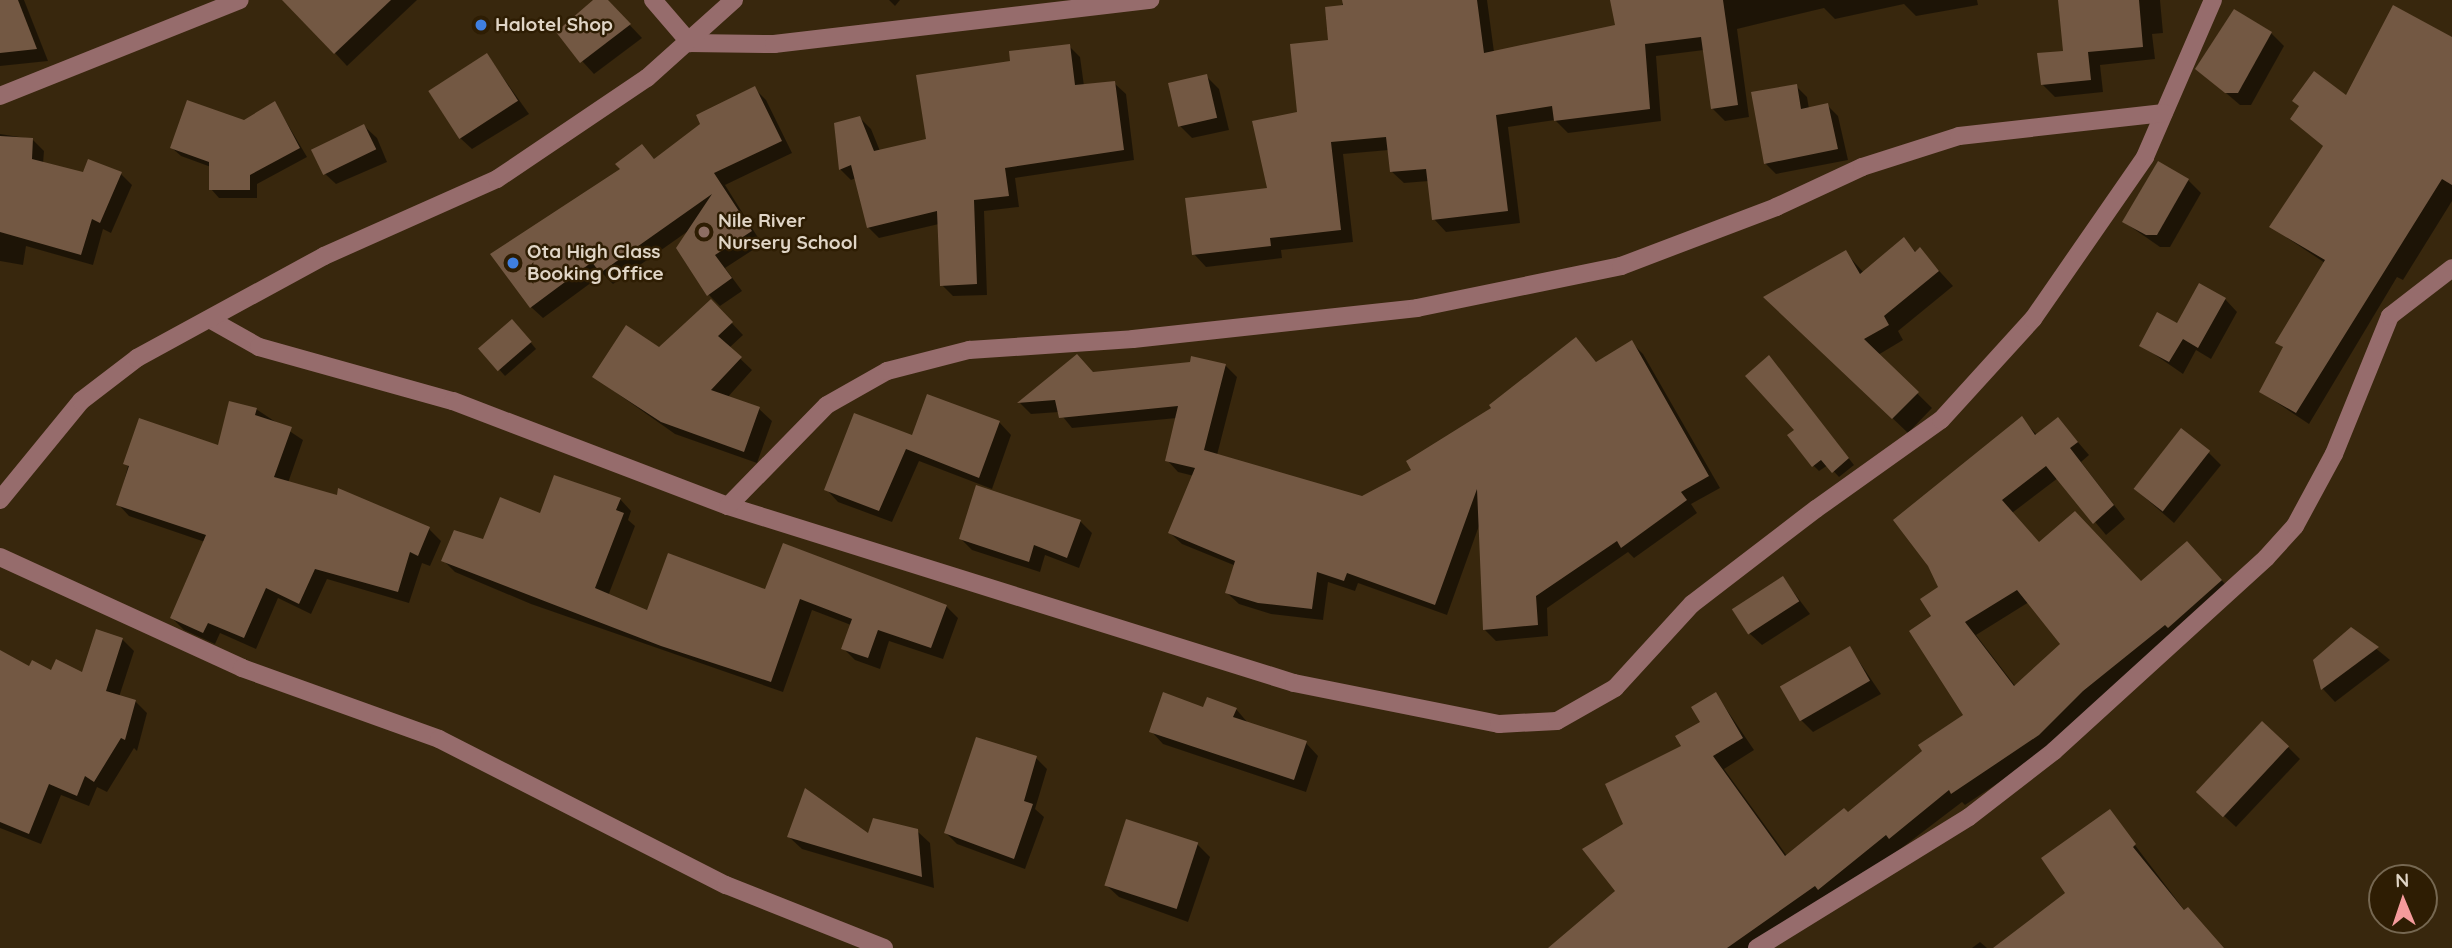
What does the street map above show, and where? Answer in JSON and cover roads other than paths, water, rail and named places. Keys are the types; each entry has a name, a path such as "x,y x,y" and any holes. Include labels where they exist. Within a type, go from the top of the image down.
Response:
{"street":[{"path":"0,96 240,0"},
{"path":"653,0 690,43 774,44 1150,0"},
{"path":"0,500 81,401 137,358 324,256 497,179 575,130 690,43 734,0"},
{"path":"211,320 259,347 453,401 728,506 1294,683 1499,724 1557,720 1615,688 1692,604 1816,509 1941,421 2033,319 2145,157 2213,0"},
{"path":"728,506 827,405 887,370 969,350 1133,339 1417,308 1621,266 1776,207 1862,167 1959,136 2164,113"},
{"path":"1757,948 1969,817 2054,751 2266,558 2295,526 2334,454 2390,316 2452,268"},
{"path":"0,557 242,668 439,738 726,885 884,948"}],"place":[{"name":"Halotel Shop","path":"481,25"},
{"name":"Nile River Nursery School","path":"704,232"},
{"name":"Ota High Class Booking Office","path":"513,263"}]}
